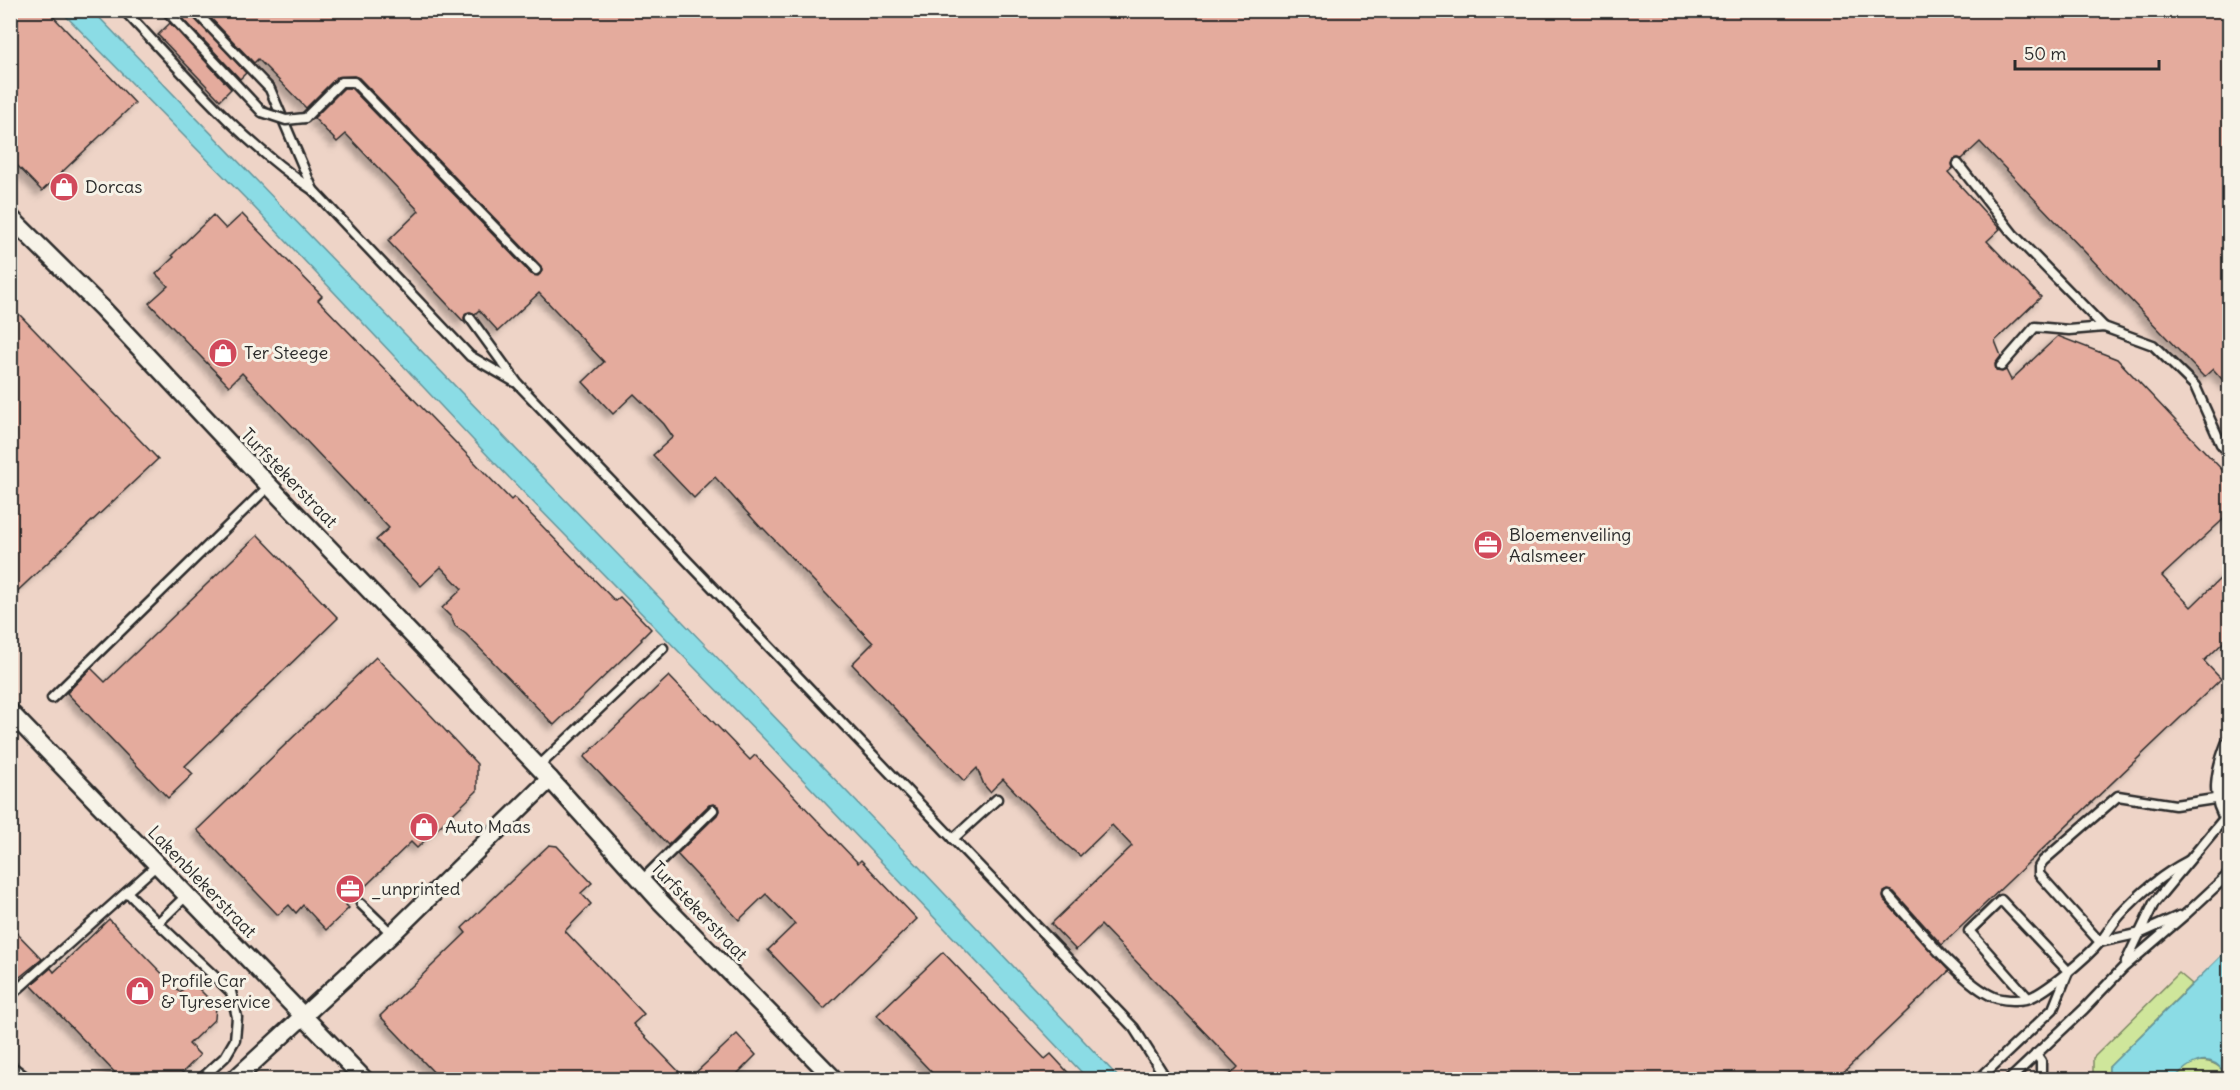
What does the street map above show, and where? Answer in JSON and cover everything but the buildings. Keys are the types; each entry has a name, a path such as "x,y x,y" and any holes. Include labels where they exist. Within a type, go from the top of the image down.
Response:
{"street":[{"name":"Turfstekerstraat","path":"10,217 102,308 544,773 642,880 835,1080"},
{"name":"Lakenblekerstraat","path":"10,712 365,1080"},
{"path":"2228,817 2221,798 2220,769 2229,746"},
{"path":"234,1080 392,934 544,773"},
{"path":"10,1070 23,1080"}],"lane":[{"path":"124,10 204,95 286,172 313,190 470,356 518,384"},
{"path":"166,10 262,112 286,120 305,118 341,82 354,82 536,270"},
{"path":"194,10 270,88 313,190"},
{"path":"1958,164 2013,234 2104,327"},
{"path":"470,318 518,384 1134,1028 1167,1080"},
{"path":"2001,366 2035,327 2069,330 2104,327 2153,345 2194,387 2216,435 2229,455"},
{"path":"52,698 269,486"},
{"path":"544,773 663,648"},
{"path":"2100,942 2039,874 2039,867 2043,861 2118,796 2175,805 2221,798"},
{"path":"953,839 997,799"},
{"path":"642,880 713,810"},
{"path":"2123,968 2154,903 2228,817"},
{"path":"1889,896 1964,977 1994,997 2028,998 2049,987 2068,971 2100,942 2120,914 2168,871 2188,861"},
{"path":"10,996 158,865"},
{"path":"2009,1080 2084,1009 2123,968 2229,873"},
{"path":"128,892 201,966 231,992 237,1017 235,1040 225,1057 200,1080"},
{"path":"158,923 187,895"},
{"path":"2028,998 1969,931 2001,900 2068,971"},
{"path":"361,904 392,934"},
{"path":"2100,942 2141,933 2187,913"},
{"path":"1978,1080 2053,1009 2068,971"},
{"path":"2036,1054 2041,1060 2040,1080"}],"shaded area":[{"name":"Bloemenveiling Aalsmeer","path":"11,11 2229,11 2229,1079 11,1079"}],"green space":[{"path":"2179,973 2192,984 2109,1067 2109,1079 2093,1080 2093,1058"},
{"path":"2199,1061 2216,1065 2228,1079 2174,1080 2185,1066"}],"water":[{"path":"61,11 93,11 905,852 1120,1079 1088,1079 768,743 490,458 252,205"},
{"path":"2229,948 2229,1079 2218,1065 2205,1061 2191,1064 2174,1079 2109,1079 2109,1067"}],"place":[{"name":"Dorcas","path":"64,187"},
{"name":"Ter Steege","path":"223,353"},
{"name":"Bloemenveiling Aalsmeer","path":"1488,545"},
{"name":"Auto Maas","path":"424,827"},
{"name":"_unprinted","path":"350,889"},
{"name":"Profile Car & Tyreservice","path":"140,991"}]}
